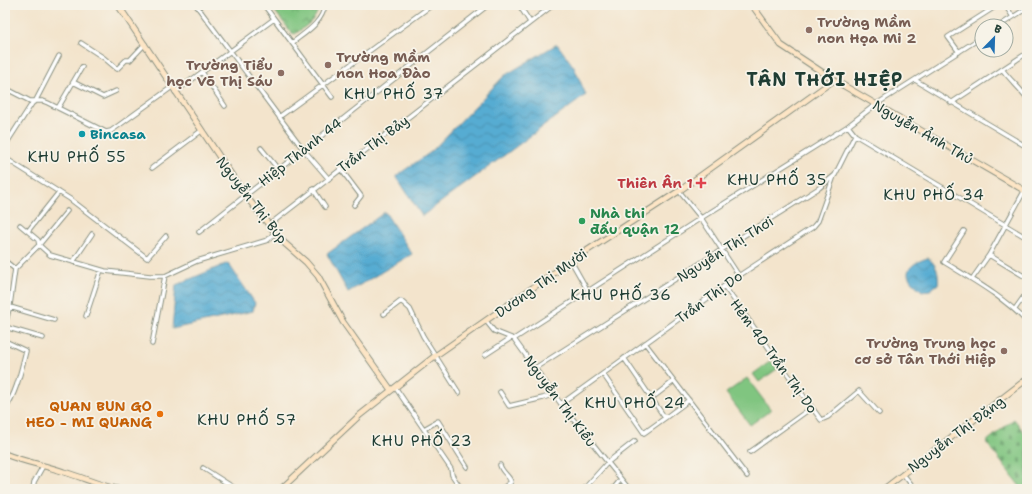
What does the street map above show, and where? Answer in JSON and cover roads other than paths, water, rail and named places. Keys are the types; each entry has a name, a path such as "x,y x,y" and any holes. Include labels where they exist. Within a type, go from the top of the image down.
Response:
{"street":[{"name":"Nguyễn Thị Búp","path":"118,5 244,195 274,232 318,276 343,322 393,388"},
{"path":"196,5 303,149 328,178"},
{"path":"264,5 332,97"},
{"path":"292,43 317,23 325,5"},
{"path":"280,117 322,84 432,5"},
{"name":"Hiệp Thành 44","path":"199,232 244,195 488,5"},
{"path":"519,5 530,22"},
{"name":"Trần Thị Bảy","path":"269,225 340,168 553,5"},
{"name":"Nguyễn Ảnh Thủ","path":"752,5 781,45 875,105 1026,189"},
{"path":"959,52 948,37 998,5"},
{"path":"1005,5 1013,17 1027,8"},
{"path":"5,88 34,102 43,101 103,131 111,131 202,72 274,19"},
{"path":"484,355 588,291 848,126 875,105 974,42"},
{"path":"81,43 117,69 126,60 130,60 145,44"},
{"path":"951,103 1027,53"},
{"path":"6,144 34,102 59,56"},
{"path":"58,108 82,67"},
{"path":"1002,69 1015,86 1020,89 1027,98"},
{"path":"202,72 225,106"},
{"name":"Dương Thị Mười","path":"281,489 360,415 435,356 571,261 679,191 834,80"},
{"path":"915,80 951,103 1027,147"},
{"path":"73,82 103,97 116,91"},
{"path":"5,97 9,90"},
{"path":"848,126 855,135 1027,238"},
{"path":"152,168 201,131"},
{"name":"Nguyễn Thị Thơi","path":"536,368 802,200 835,175 855,135"},
{"path":"261,148 278,169"},
{"path":"5,158 59,192 147,258 166,236"},
{"path":"340,168 361,196 354,205"},
{"name":"Trần Thị Do","path":"561,404 724,286 813,227 818,222 835,175"},
{"path":"313,189 325,207"},
{"path":"972,279 989,255 1026,189"},
{"path":"679,191 701,218 739,276"},
{"path":"28,232 59,192"},
{"path":"43,338 5,326 10,307 15,269 39,245 67,212"},
{"path":"20,225 38,240 39,245 50,255 101,270 125,274 165,276 198,261 268,240 274,232"},
{"path":"964,231 944,262 972,279 1015,309 1027,322"},
{"path":"74,262 92,234"},
{"path":"989,255 1027,278"},
{"path":"5,260 15,269"},
{"path":"571,261 588,291"},
{"path":"86,316 101,270"},
{"path":"152,344 165,276"},
{"name":"Hẻm 40 Trần Thị Do","path":"724,286 821,420 828,417 860,390 879,413"},
{"path":"1015,309 1027,292"},
{"path":"384,314 401,301 410,309 435,356 459,393"},
{"path":"10,307 54,320"},
{"name":"Nguyễn Thị Kiểu","path":"486,321 494,331 512,338 536,368 561,404 629,489"},
{"path":"5,341 26,351 17,384 5,409"},
{"path":"646,343 747,476"},
{"path":"624,358 665,418"},
{"path":"603,374 644,433 689,400"},
{"name":"Nguyễn Thị Đặng","path":"884,489 1027,379"},
{"path":"652,398 674,380"},
{"path":"393,388 424,429 451,469 452,475 460,487"},
{"path":"500,392 510,406 554,394"},
{"path":"750,452 812,408"},
{"path":"424,429 438,421 466,467"},
{"path":"584,489 608,462 635,441"},
{"path":"5,454 113,489"},
{"path":"500,465 501,470 510,478 511,482 502,489"},
{"path":"33,489 34,482 43,466"},
{"path":"203,468 236,489"},
{"path":"903,474 915,489"},
{"path":"614,489 621,479"}],"water":[{"path":"557,44 574,67 586,95 422,216 396,176 431,152 504,76"},
{"path":"385,212 412,254 348,292 327,254"},
{"path":"928,258 934,263 937,270 938,284 930,290 922,291 911,280 908,275 908,271 913,265"},
{"path":"228,263 255,303 253,311 172,329 176,285"}],"place":[{"name":"Trường Mầm non Họa Mi 2","path":"809,30"},
{"name":"Trường Mầm non Hoa Đào","path":"328,65"},
{"name":"Trường Tiểu học Võ Thị Sáu","path":"281,73"},
{"name":"Bincasa","path":"82,134"},
{"name":"Thiên Ân 1","path":"701,183"},
{"name":"Nhà thi đấu quận 12","path":"582,221"},
{"name":"Trường Trung học cơ sở Tân Thới Hiệp","path":"1004,351"},
{"name":"QUAN BUN GO HEO - MI QUANG","path":"160,414"}],"district":[{"name":"TÂN THỚI HIỆP","path":"825,80"},
{"name":"KHU PHỐ 37","path":"394,94"},
{"name":"KHU PHỐ 55","path":"77,157"},
{"name":"KHU PHỐ 35","path":"777,180"},
{"name":"KHU PHỐ 34","path":"934,195"},
{"name":"KHU PHỐ 36","path":"621,295"},
{"name":"KHU PHỐ 24","path":"635,403"},
{"name":"KHU PHỐ 57","path":"247,420"},
{"name":"KHU PHỐ 23","path":"422,441"}]}
